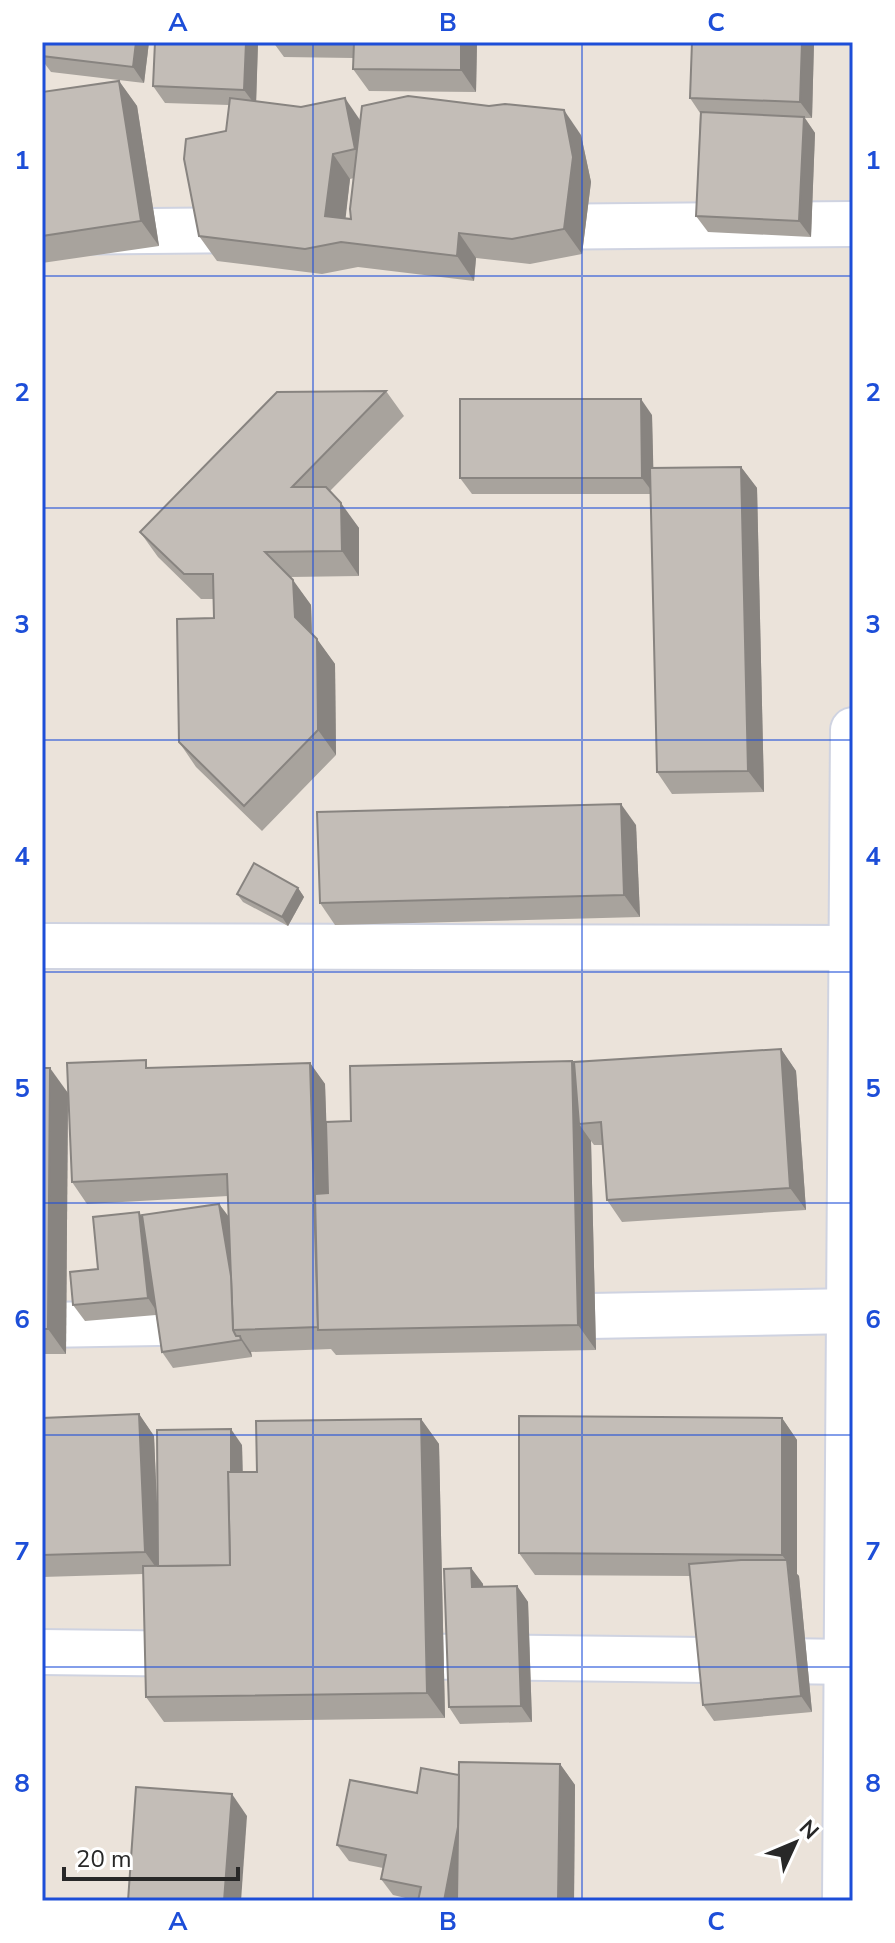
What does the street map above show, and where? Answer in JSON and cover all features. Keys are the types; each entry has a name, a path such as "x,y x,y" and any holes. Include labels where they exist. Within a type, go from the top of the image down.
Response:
{"street":[{"path":"487,227 853,224"},
{"path":"42,232 296,229"},
{"path":"845,1901 850,1662 853,730"},
{"path":"42,946 852,948"},
{"path":"501,1317 851,1311"},
{"path":"42,1325 248,1322"},
{"path":"42,1652 247,1654"},
{"path":"342,1656 850,1662"}],"building":[{"path":"42,42 136,42 133,67 42,56"},
{"path":"155,42 246,42 244,90 153,86"},
{"path":"354,42 461,42 461,70 353,69"},
{"path":"692,42 802,42 800,102 690,98"},
{"path":"119,81 141,221 42,236 42,92"},
{"path":"408,96 489,106 505,104 564,110 573,157 564,229 512,239 459,233 457,256 341,242 305,249 199,236 184,159 186,139 226,131 230,98 301,107 345,98 355,149 333,154 325,216 351,219 362,106"},
{"path":"701,112 804,117 799,221 696,216"},
{"path":"386,391 292,487 326,487 341,503 342,551 265,552 293,580 295,617 317,639 318,730 244,806 179,742 177,619 214,618 213,574 184,574 140,532 277,392"},
{"path":"460,399 641,399 642,478 460,478"},
{"path":"741,467 748,771 657,772 650,468"},
{"path":"621,804 624,895 320,903 317,812"},
{"path":"254,863 298,888 282,917 237,894"},
{"path":"781,1049 790,1188 607,1200 601,1122 579,1124 574,1062"},
{"path":"146,1060 146,1068 310,1063 318,1327 233,1330 227,1174 72,1182 67,1063"},
{"path":"572,1061 578,1325 318,1330 315,1194 328,1193 326,1122 351,1121 350,1066"},
{"path":"42,1068 50,1068 48,1329 42,1329"},
{"path":"219,1204 231,1276 233,1330 241,1340 162,1352 142,1215"},
{"path":"139,1212 148,1298 73,1305 70,1272 98,1269 93,1217"},
{"path":"139,1414 145,1552 42,1555 42,1418"},
{"path":"519,1416 782,1418 782,1555 519,1553"},
{"path":"421,1419 427,1693 146,1697 143,1566 230,1565 228,1472 257,1472 256,1421"},
{"path":"231,1429 231,1472 228,1472 230,1565 158,1566 157,1430"},
{"path":"787,1560 801,1696 703,1705 689,1564"},
{"path":"471,1568 472,1587 517,1586 521,1706 449,1707 444,1569"},
{"path":"459,1762 560,1764 558,1901 457,1901"},
{"path":"421,1768 459,1775 458,1827 444,1901 418,1901 421,1887 381,1879 386,1855 337,1845 350,1780 417,1793"},
{"path":"136,1787 232,1794 224,1901 128,1901"}]}
